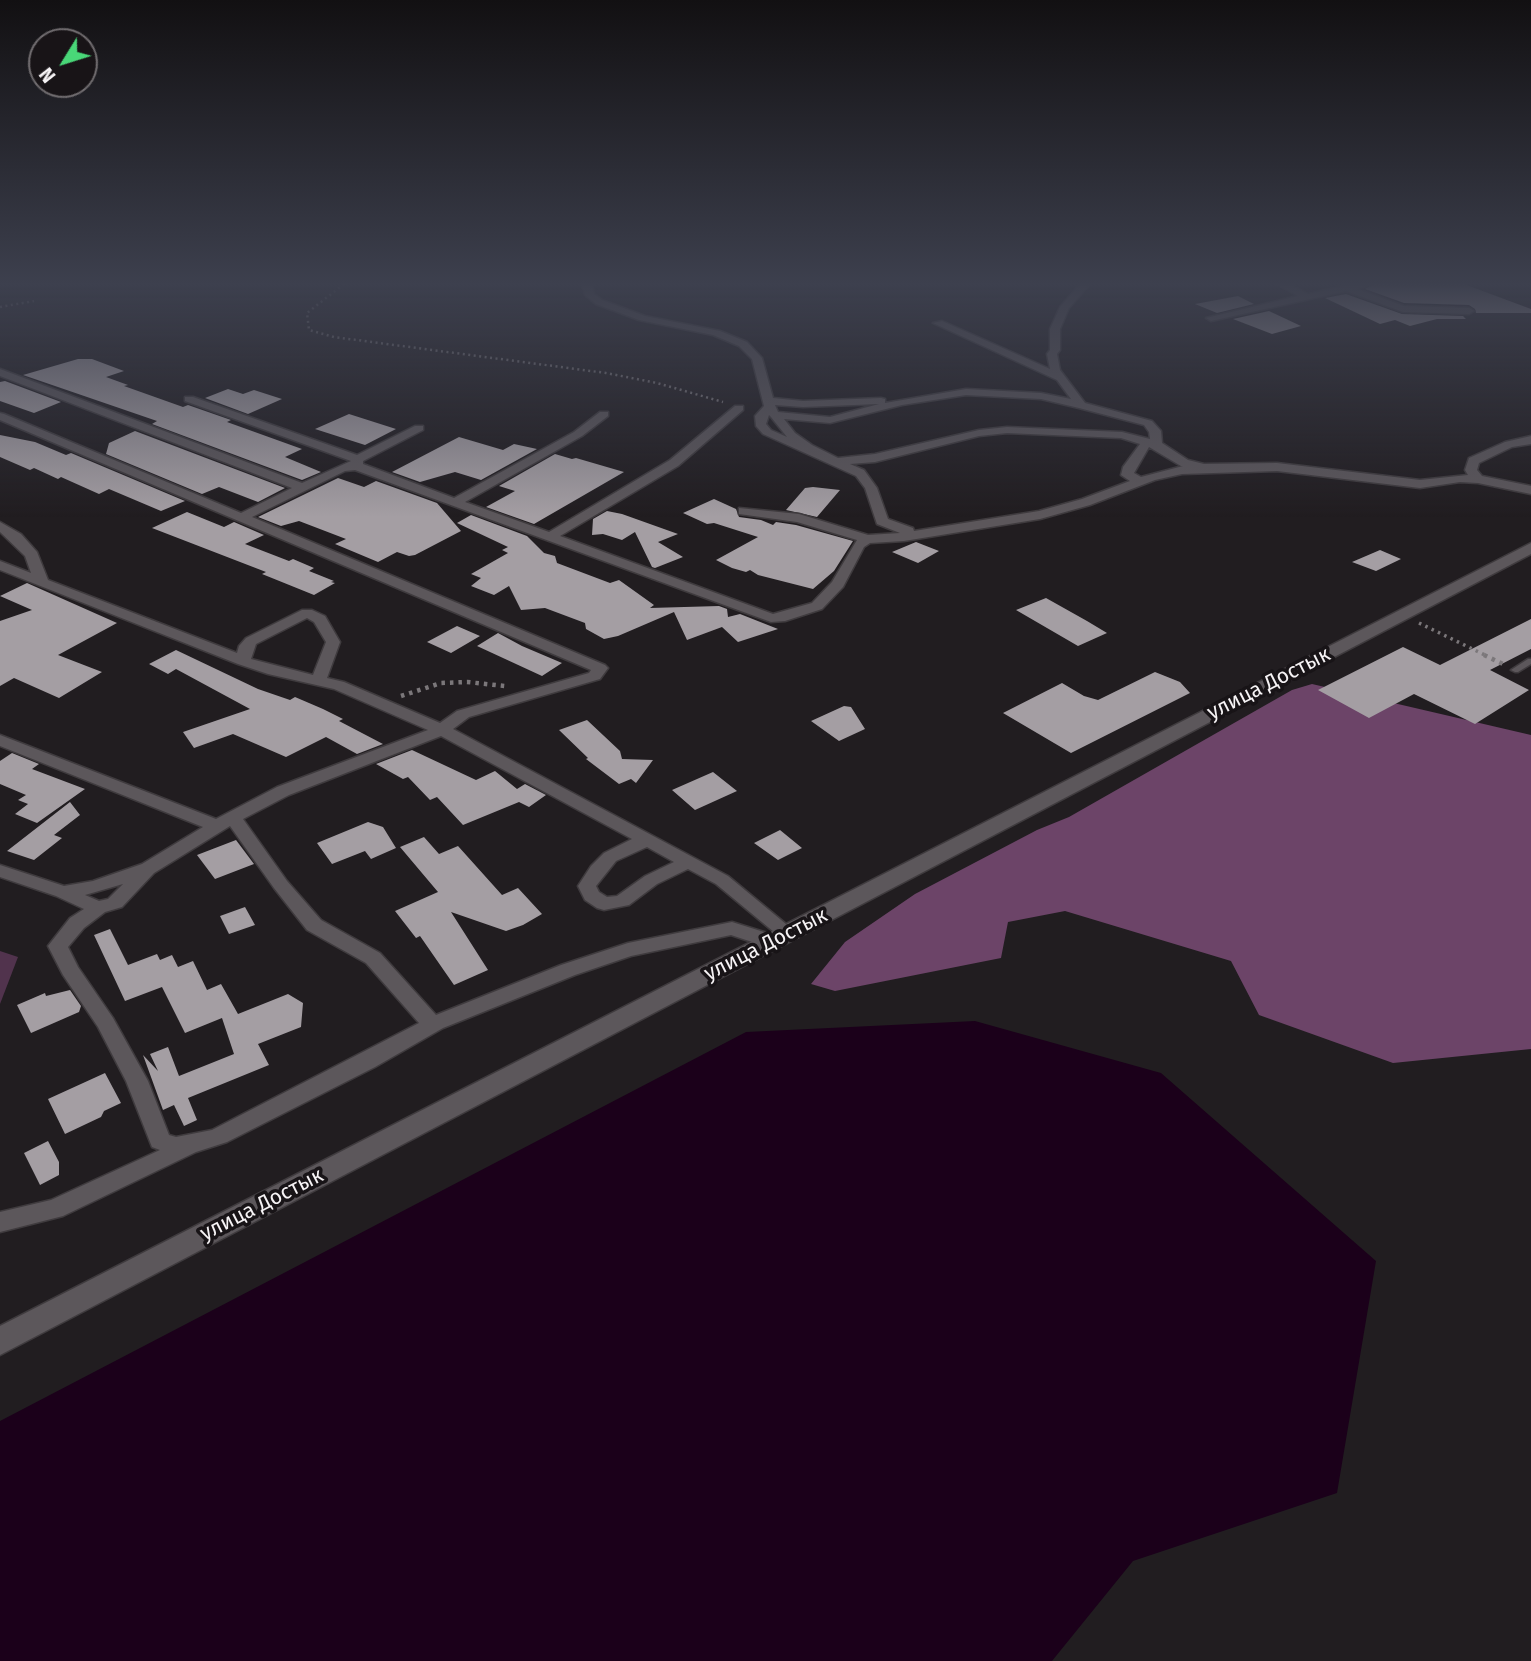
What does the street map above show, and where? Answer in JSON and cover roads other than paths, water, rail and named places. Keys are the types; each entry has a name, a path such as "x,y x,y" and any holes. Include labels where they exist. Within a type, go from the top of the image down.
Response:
{"main road":[{"name":"улица Достык","path":"0,1341 1531,548"}],"street":[{"path":"758,362 771,408 792,435 808,448 860,473 870,488 882,521 896,534"},
{"path":"1024,362 1059,377"},
{"path":"1054,362 1059,377 1082,405"},
{"path":"0,372 303,488"},
{"path":"771,408 830,420 902,402 966,392 1041,396 1148,423 1155,430 1152,444 1129,467 1127,475 1141,481"},
{"path":"189,399 455,502 771,618 780,618 817,606 838,584 859,545 867,540 1051,513 1167,473 1216,467"},
{"path":"902,402 803,404 771,408 761,416 760,424 767,432 797,447 830,458 875,458 979,433 1007,430 1113,435 1152,444 1185,463 1216,467 1301,469 1420,484 1473,483 1531,490"},
{"path":"550,537 674,463 739,408"},
{"path":"455,502 578,434 604,414"},
{"path":"0,416 600,668 595,676 463,714 442,730 283,791 226,821 148,869 94,887 63,892"},
{"path":"243,517 357,463 419,428"},
{"path":"1473,483 1473,461 1509,443 1531,440"},
{"path":"744,511 799,518 867,540"},
{"path":"0,526 16,537 32,555 34,566 43,583"},
{"path":"0,565 243,661 339,685 442,730 722,880 765,915 780,938"},
{"path":"243,661 246,646 251,641 307,613 320,619 334,642 318,681"},
{"path":"0,740 178,813 226,821 274,871 279,884 314,925 373,958 433,1025"},
{"path":"649,841 632,845 610,857 597,870 587,886 592,896 604,904 622,901 651,880 688,862"},
{"path":"148,869 114,903 97,908 77,923 58,946 70,970 106,1023 137,1081 160,1141 176,1146 194,1144"},
{"path":"0,871 63,892 97,908"},
{"path":"0,1222 55,1209 134,1175 368,1061 433,1025 568,970 628,950 732,928 765,915"},
{"path":"732,928 780,938"}],"lane":[{"path":"1515,670 1531,660"}]}
